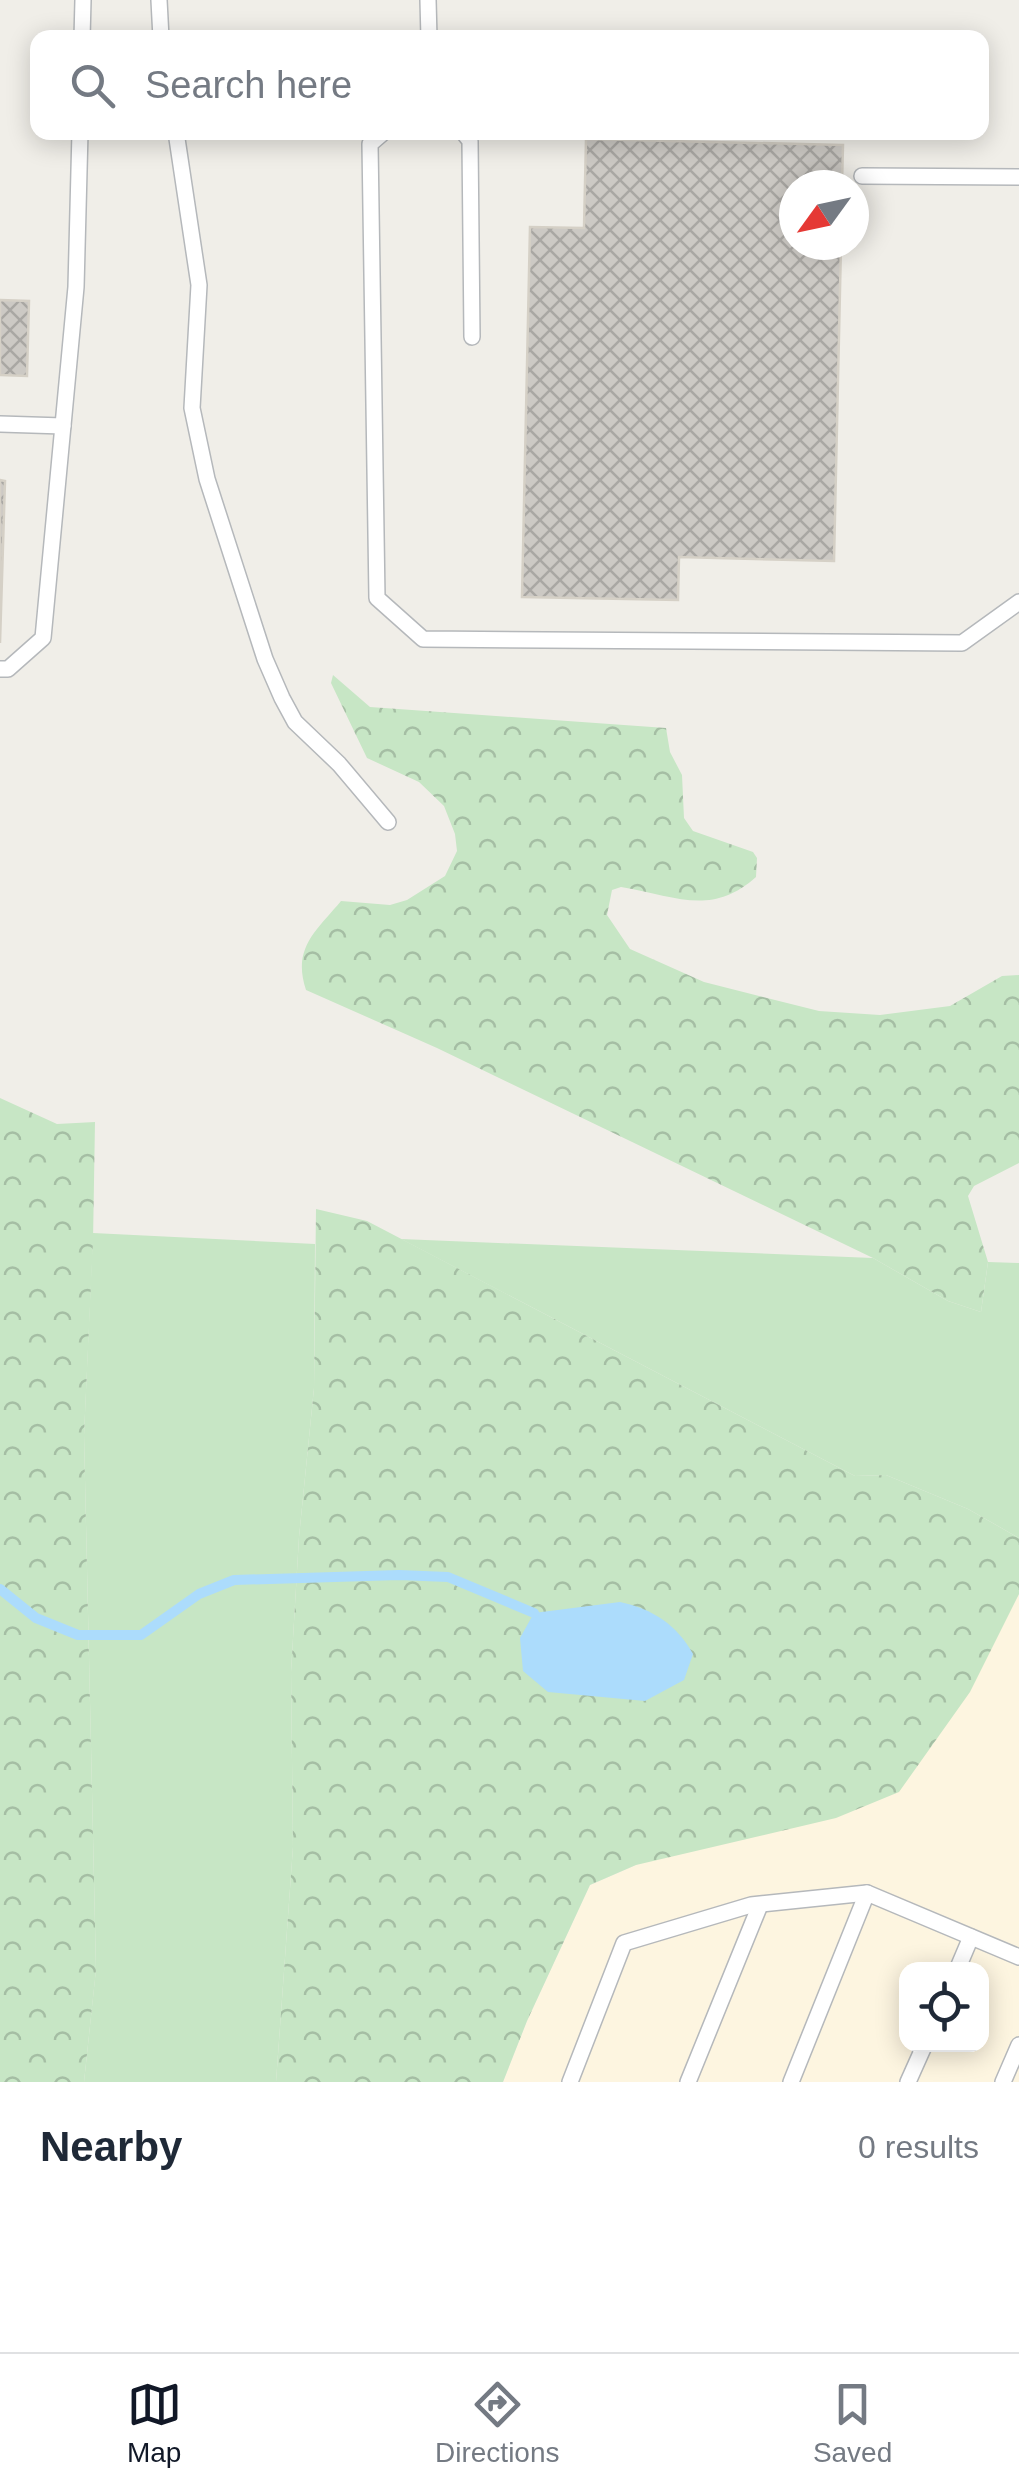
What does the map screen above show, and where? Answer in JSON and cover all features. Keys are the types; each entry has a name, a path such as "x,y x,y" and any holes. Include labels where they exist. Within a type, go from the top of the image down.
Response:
{"lane":[{"path":"82,30 83,0"},
{"path":"159,0 161,30"},
{"path":"428,0 428,30"},
{"path":"0,669 8,669 43,638 76,287 80,140"},
{"path":"177,140 199,285 192,408 206,479 264,659 282,698 295,722 388,822"},
{"path":"375,140 370,144 377,598 424,639 962,642 1019,602"},
{"path":"469,140 472,337"},
{"path":"869,176 1019,177"},
{"path":"0,424 63,426"},
{"path":"791,2082 867,1894"},
{"path":"570,2082 624,1943 760,1904 867,1894 1019,1956"},
{"path":"688,2082 760,1904"},
{"path":"960,1962 971,1937"},
{"path":"1002,2082 1019,2045"},
{"path":"908,2082 921,2052"}],"shaded area":[{"path":"1019,1594 1019,2082 503,2082 590,1885 636,1865 1000,1629"}],"green space":[{"path":"333,675 370,707 666,728 670,752 682,775 684,818 693,831 753,852 757,858 756,877 724,897 708,900 621,887 612,890 607,915 630,949 704,982 819,1011 880,1015 950,1006 1002,976 1019,975 1019,1163 974,1186 968,1196 988,1262 981,1312 948,1301 873,1258 437,1048 306,990 302,975 304,951 315,931 341,901 390,905 407,900 445,876 457,851 444,806 419,782 367,758 331,683"},
{"path":"0,1098 57,1124 95,1122 84,1435 96,1970 84,2082 0,2082"},
{"path":"316,1209 367,1221 855,1476 886,1475 968,1509 1019,1538 1019,1594 970,1692 899,1792 836,1818 636,1865 590,1885 503,2082 276,2082 293,1847 291,1672 314,1388"},
{"path":"93,1233 315,1244 314,1388 291,1672 293,1847 276,2082 84,2082 96,1969 84,1435"},
{"path":"401,1239 873,1258 948,1301 981,1312 988,1262 1019,1263 1019,1538 968,1509 886,1475 855,1476"}],"water":[{"path":"620,1602 653,1614 679,1635 693,1654 684,1680 645,1701 548,1692 523,1671 520,1638 534,1613"}],"building":[{"path":"586,140 843,145 842,170 779,170 779,260 841,260 834,561 679,557 678,600 522,597 530,227 584,228"},
{"path":"0,300 29,301 27,376 0,375"},
{"path":"0,480 5,481 0,643"}],"waterway":[{"path":"0,1589 36,1618 78,1635 141,1635 199,1594 234,1580 448,1577 534,1613"}]}
